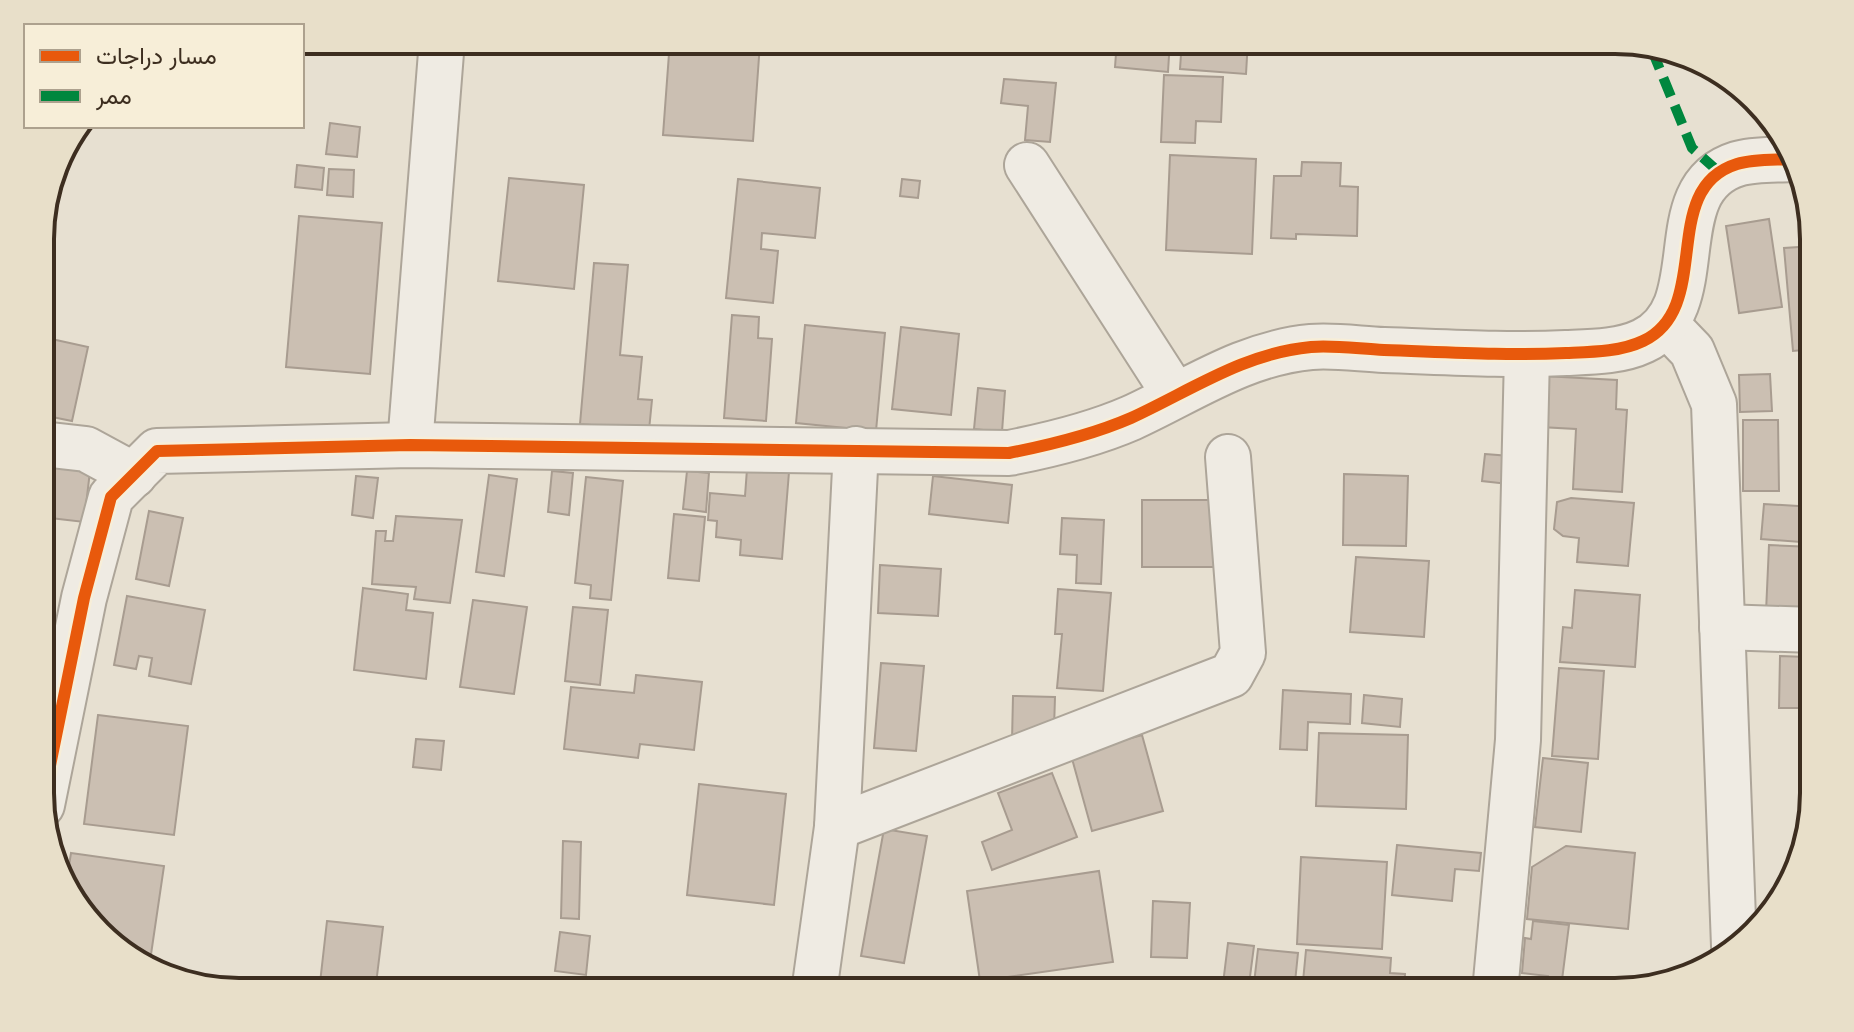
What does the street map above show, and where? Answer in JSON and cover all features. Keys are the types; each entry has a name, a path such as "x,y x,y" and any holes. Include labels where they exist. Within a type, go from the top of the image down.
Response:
{"street":[{"path":"410,445 441,54"},
{"path":"54,746 84,598 111,497 157,451 410,445 1009,453 1066,441 1130,418 1213,373 1310,347 1527,355 1603,351 1644,341 1666,324 1679,301 1693,209 1704,188 1719,172 1738,163 1782,160"},
{"path":"1027,165 1175,395"},
{"path":"1666,324 1692,351 1714,404 1734,935"},
{"path":"1496,978 1518,740 1527,355"},
{"path":"54,445 86,449 134,475"},
{"path":"816,978 837,827 856,449"},
{"path":"837,827 1231,675 1243,653 1228,457"},
{"path":"1722,627 1800,630"}],"building":[{"path":"669,54 759,54 753,141 663,135"},
{"path":"1116,54 1169,54 1168,72 1115,67"},
{"path":"1181,54 1247,54 1246,74 1180,69"},
{"path":"1164,75 1223,77 1221,122 1196,121 1195,143 1161,142"},
{"path":"1004,79 1056,83 1050,142 1025,140 1028,106 1001,103"},
{"path":"330,123 360,127 357,157 326,154"},
{"path":"1170,155 1256,159 1252,254 1166,250"},
{"path":"1302,162 1341,163 1340,186 1358,187 1357,236 1296,234 1296,239 1271,238 1274,176 1301,176"},
{"path":"297,165 324,168 322,190 295,187"},
{"path":"329,169 354,170 353,197 327,195"},
{"path":"509,178 584,185 574,289 498,281"},
{"path":"738,179 820,188 815,238 762,233 761,249 778,251 773,303 726,298"},
{"path":"902,179 920,181 918,198 900,196"},
{"path":"299,216 382,223 370,374 286,367"},
{"path":"1769,219 1782,307 1739,313 1726,226"},
{"path":"1800,247 1800,350 1793,351 1784,248"},
{"path":"594,263 628,265 620,355 642,357 638,399 652,400 649,430 580,424"},
{"path":"732,315 759,317 758,338 772,339 766,421 724,418"},
{"path":"805,325 885,333 876,431 796,423"},
{"path":"901,327 959,334 951,415 892,409"},
{"path":"54,340 88,347 72,421 54,417"},
{"path":"1770,374 1772,411 1740,412 1739,375"},
{"path":"1543,376 1617,380 1616,409 1627,410 1622,492 1573,489 1576,429 1540,427"},
{"path":"978,388 1005,391 1002,432 974,429"},
{"path":"1743,420 1778,420 1779,491 1743,491"},
{"path":"1485,454 1510,456 1508,484 1482,481"},
{"path":"54,466 90,471 84,522 54,518"},
{"path":"747,469 789,472 782,559 740,555 741,540 716,537 717,521 708,520 710,493 745,496"},
{"path":"552,471 573,473 569,515 548,512"},
{"path":"687,471 709,473 706,512 683,509"},
{"path":"1344,474 1408,476 1406,546 1343,545"},
{"path":"489,475 517,479 504,576 476,572"},
{"path":"356,476 378,478 373,518 352,515"},
{"path":"933,476 1012,485 1008,523 929,514"},
{"path":"586,477 623,481 611,600 590,598 591,585 575,583"},
{"path":"1571,498 1634,503 1628,566 1577,562 1579,538 1563,536 1554,529 1557,502"},
{"path":"1142,500 1222,500 1222,567 1142,567"},
{"path":"1764,504 1800,506 1800,542 1761,539"},
{"path":"149,511 183,518 169,586 136,579"},
{"path":"674,514 705,517 699,581 668,578"},
{"path":"396,516 462,520 450,603 414,599 416,587 372,584 376,531 386,531 385,541 393,541"},
{"path":"1062,518 1104,520 1101,584 1076,583 1077,555 1060,554"},
{"path":"1769,545 1800,546 1800,614 1766,612"},
{"path":"1356,557 1429,561 1424,637 1350,632"},
{"path":"880,565 941,569 938,616 878,613"},
{"path":"363,588 408,594 406,610 433,613 426,679 354,670"},
{"path":"1058,589 1111,593 1103,691 1057,688 1062,634 1055,634"},
{"path":"1575,590 1640,595 1635,667 1560,662 1563,627 1572,628"},
{"path":"127,596 205,610 191,684 149,676 152,658 139,656 136,669 114,665"},
{"path":"473,600 527,607 514,694 460,687"},
{"path":"573,607 608,610 600,685 565,681"},
{"path":"1780,656 1800,657 1800,708 1779,708"},
{"path":"881,663 924,666 916,751 874,748"},
{"path":"1559,668 1604,671 1598,759 1552,756"},
{"path":"636,675 702,682 694,750 640,744 638,758 564,749 571,687 634,693"},
{"path":"1283,690 1351,694 1350,724 1308,722 1307,750 1280,749"},
{"path":"1364,695 1402,699 1400,727 1362,723"},
{"path":"1013,696 1055,697 1054,729 1012,741"},
{"path":"98,715 188,726 174,835 84,824"},
{"path":"1319,733 1408,735 1406,809 1316,806"},
{"path":"1142,735 1163,811 1092,831 1071,755"},
{"path":"416,739 444,741 441,770 413,767"},
{"path":"1543,758 1588,763 1581,832 1535,827"},
{"path":"1052,773 1077,837 992,870 982,842 1012,830 998,793"},
{"path":"699,784 786,794 774,905 687,895"},
{"path":"884,829 927,836 904,963 861,956"},
{"path":"563,841 581,842 579,919 561,918"},
{"path":"1397,845 1481,853 1479,871 1455,869 1452,901 1392,895"},
{"path":"1566,846 1635,853 1628,929 1527,919 1532,867"},
{"path":"71,853 164,866 151,955 108,924 85,896 69,865"},
{"path":"1301,857 1387,862 1382,949 1297,944"},
{"path":"1099,871 1113,962 1001,978 980,978 967,891"},
{"path":"1153,901 1190,903 1187,958 1151,957"},
{"path":"327,921 383,927 377,978 321,978"},
{"path":"1533,921 1569,925 1562,978 1522,973 1525,938 1531,939"},
{"path":"560,932 590,936 586,975 555,971"},
{"path":"1228,943 1254,946 1250,978 1224,978"},
{"path":"1258,949 1298,953 1295,978 1255,978"},
{"path":"1306,950 1391,958 1390,973 1405,974 1405,978 1303,978"}],"marked path":[{"path":"1656,59 1692,148 1719,172"}],"cycle path":[{"path":"54,746 84,598 111,497 157,451 410,445 1009,453 1071,439 1116,424 1240,365 1286,351 1329,346 1520,354 1615,349 1643,341 1664,325 1677,303 1691,222 1699,197 1713,177 1743,162 1782,159"}]}
